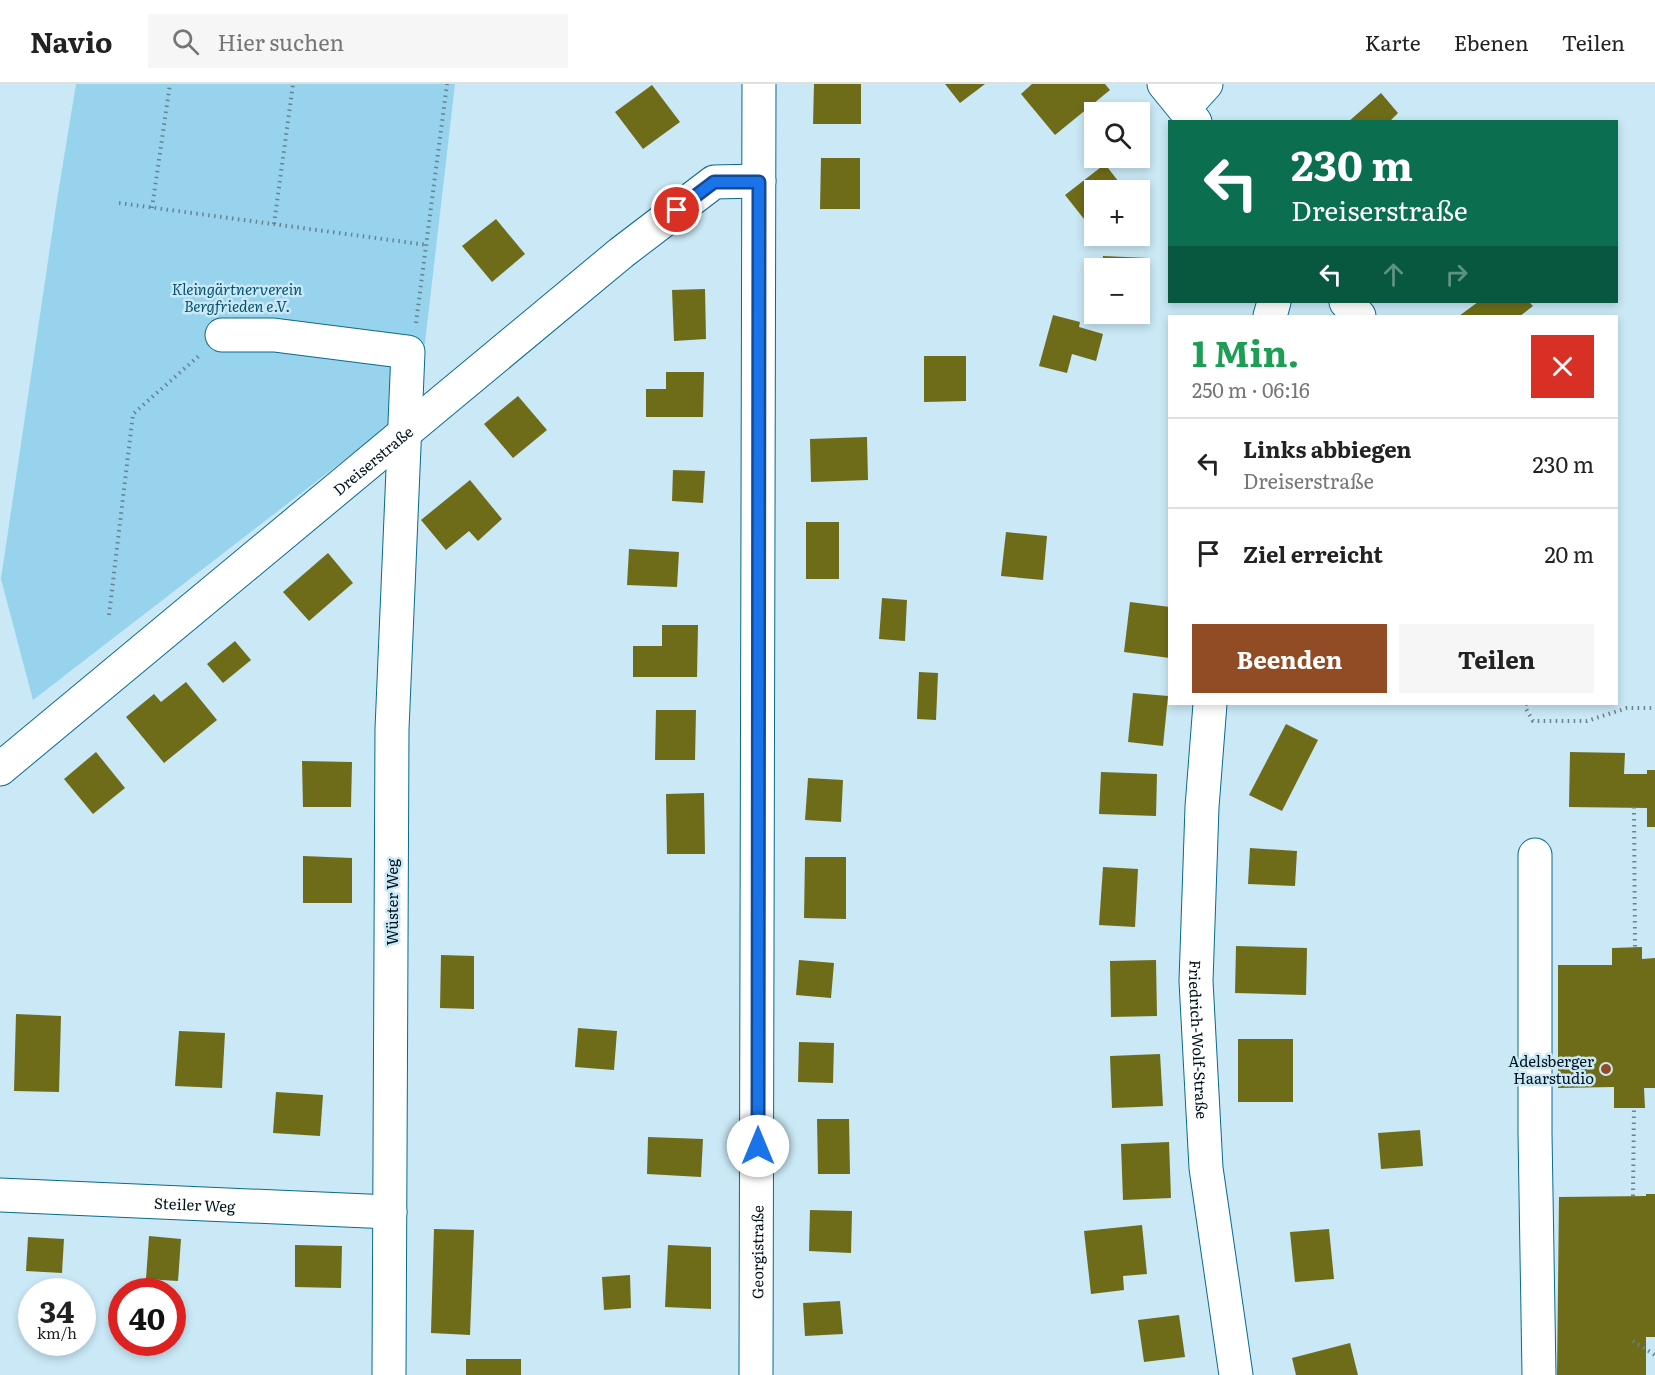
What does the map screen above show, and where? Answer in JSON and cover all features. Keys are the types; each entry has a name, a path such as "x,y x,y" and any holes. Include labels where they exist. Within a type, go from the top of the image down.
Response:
{"street":[{"name":"Georgistraße","path":"756,1375 759,84"},
{"path":"1181,104 1206,84"},
{"name":"Dreiserstraße","path":"3,760 621,253 714,182 759,182"},
{"path":"1347,303 1358,315"},
{"path":"222,334 274,335 408,352"},
{"name":"Wüster Weg","path":"389,1375 392,729 408,352"},
{"name":"Friedrich-Wolf-Straße","path":"1210,705 1202,807 1196,981 1206,1168 1236,1375"},
{"path":"1535,855 1535,1133 1539,1375"},
{"name":"Steiler Weg","path":"0,1196 390,1212"}],"path":[{"path":"152,208 170,84"},
{"path":"273,224 293,84"},
{"path":"408,352 415,333 447,84"},
{"path":"118,203 427,245"},
{"path":"110,615 134,414 222,334"},
{"path":"1526,705 1533,721 1587,721 1627,708 1655,708"},
{"path":"1634,807 1635,948"},
{"path":"1633,1196 1634,1108"},
{"path":"1634,1341 1655,1355"}],"green space":[{"name":"Kleingärtnerverein Bergfrieden e.V.","path":"76,84 455,84 418,403 33,700 1,579"}],"building":[{"path":"814,84 861,84 861,124 813,124"},
{"path":"945,84 985,84 960,103"},
{"path":"1032,84 1105,84 1110,90 1095,102 1084,102 1084,111 1055,135 1021,94"},
{"path":"652,85 680,122 643,149 615,112"},
{"path":"1381,93 1398,113 1391,120 1350,120"},
{"path":"821,158 860,158 860,209 820,209"},
{"path":"1100,168 1108,168 1117,180 1084,180"},
{"path":"1084,180 1084,219 1065,195"},
{"path":"496,219 525,254 492,282 462,246"},
{"path":"1103,256 1148,258 1103,258"},
{"path":"705,289 706,339 674,341 672,290"},
{"path":"1477,303 1530,303 1533,306 1521,315 1460,315"},
{"path":"1053,315 1080,322 1079,327 1103,334 1096,361 1072,354 1067,373 1039,366"},
{"path":"924,356 966,356 966,401 924,402"},
{"path":"666,372 704,372 703,417 646,417 646,389 666,389"},
{"path":"518,396 547,430 513,458 484,424"},
{"path":"867,437 868,480 811,482 810,439"},
{"path":"673,470 705,471 703,503 672,501"},
{"path":"470,480 502,519 478,541 469,531 446,550 421,520"},
{"path":"806,522 839,522 839,579 806,579"},
{"path":"1006,532 1047,536 1043,580 1001,576"},
{"path":"629,549 679,552 677,587 627,585"},
{"path":"328,553 353,583 309,621 283,592"},
{"path":"882,598 907,600 905,641 879,639"},
{"path":"1130,602 1168,607 1168,658 1124,652"},
{"path":"662,625 698,625 697,677 633,677 633,646 662,646"},
{"path":"235,641 251,660 223,683 207,664"},
{"path":"919,672 938,673 936,720 917,719"},
{"path":"186,682 217,720 164,763 126,717 154,694 161,702"},
{"path":"1133,693 1168,696 1163,746 1128,742"},
{"path":"656,710 696,710 695,760 655,760"},
{"path":"1286,724 1318,740 1282,811 1249,795"},
{"path":"96,752 125,788 93,814 64,779"},
{"path":"1570,752 1625,753 1624,774 1647,774 1647,770 1655,770 1655,827 1647,827 1647,808 1569,807"},
{"path":"302,761 352,762 351,807 303,807"},
{"path":"1101,772 1157,774 1156,816 1099,814"},
{"path":"808,778 843,780 841,822 805,820"},
{"path":"704,793 705,854 667,854 666,794"},
{"path":"1250,848 1297,851 1295,886 1248,884"},
{"path":"303,856 352,858 352,903 303,903"},
{"path":"805,857 846,857 846,919 804,918"},
{"path":"1103,867 1138,869 1135,927 1099,925"},
{"path":"1236,946 1307,948 1306,995 1235,993"},
{"path":"1642,947 1642,959 1655,958 1655,1088 1644,1088 1645,1108 1614,1108 1614,1087 1558,1088 1558,965 1612,965 1612,948"},
{"path":"441,955 474,956 474,1009 440,1008"},
{"path":"799,960 834,963 831,998 796,995"},
{"path":"1156,960 1157,1016 1111,1017 1110,961"},
{"path":"16,1014 61,1016 59,1092 14,1091"},
{"path":"578,1028 617,1031 614,1070 575,1067"},
{"path":"179,1031 225,1033 222,1088 175,1086"},
{"path":"1238,1039 1293,1039 1293,1102 1238,1102"},
{"path":"799,1042 834,1043 833,1083 798,1082"},
{"path":"1160,1054 1163,1106 1112,1108 1110,1056"},
{"path":"276,1092 323,1095 320,1136 273,1133"},
{"path":"817,1119 849,1119 850,1174 818,1174"},
{"path":"1420,1130 1423,1166 1381,1169 1378,1133"},
{"path":"648,1137 703,1139 701,1177 647,1174"},
{"path":"1169,1142 1171,1198 1123,1200 1121,1144"},
{"path":"1646,1194 1655,1194 1655,1337 1646,1337 1646,1375 1557,1375 1559,1197 1646,1196"},
{"path":"810,1210 852,1211 851,1253 809,1251"},
{"path":"1142,1225 1147,1274 1123,1276 1124,1290 1091,1294 1084,1231"},
{"path":"434,1229 474,1230 470,1335 431,1333"},
{"path":"1329,1229 1334,1279 1295,1282 1290,1232"},
{"path":"149,1236 181,1239 178,1278 146,1278"},
{"path":"28,1237 64,1239 62,1273 26,1271"},
{"path":"295,1245 342,1246 341,1288 295,1287"},
{"path":"668,1245 711,1247 711,1309 665,1307"},
{"path":"630,1275 631,1308 604,1310 602,1277"},
{"path":"840,1301 843,1334 805,1336 803,1303"},
{"path":"1179,1315 1185,1357 1144,1362 1138,1320"},
{"path":"1350,1343 1358,1375 1296,1375 1292,1358"},
{"path":"466,1359 521,1359 521,1375 466,1375"}],"place":[{"name":"Adelsberger Haarstudio","path":"1606,1069"}],"route":[{"path":"677,210 714,182 759,182 758,1146"}]}
